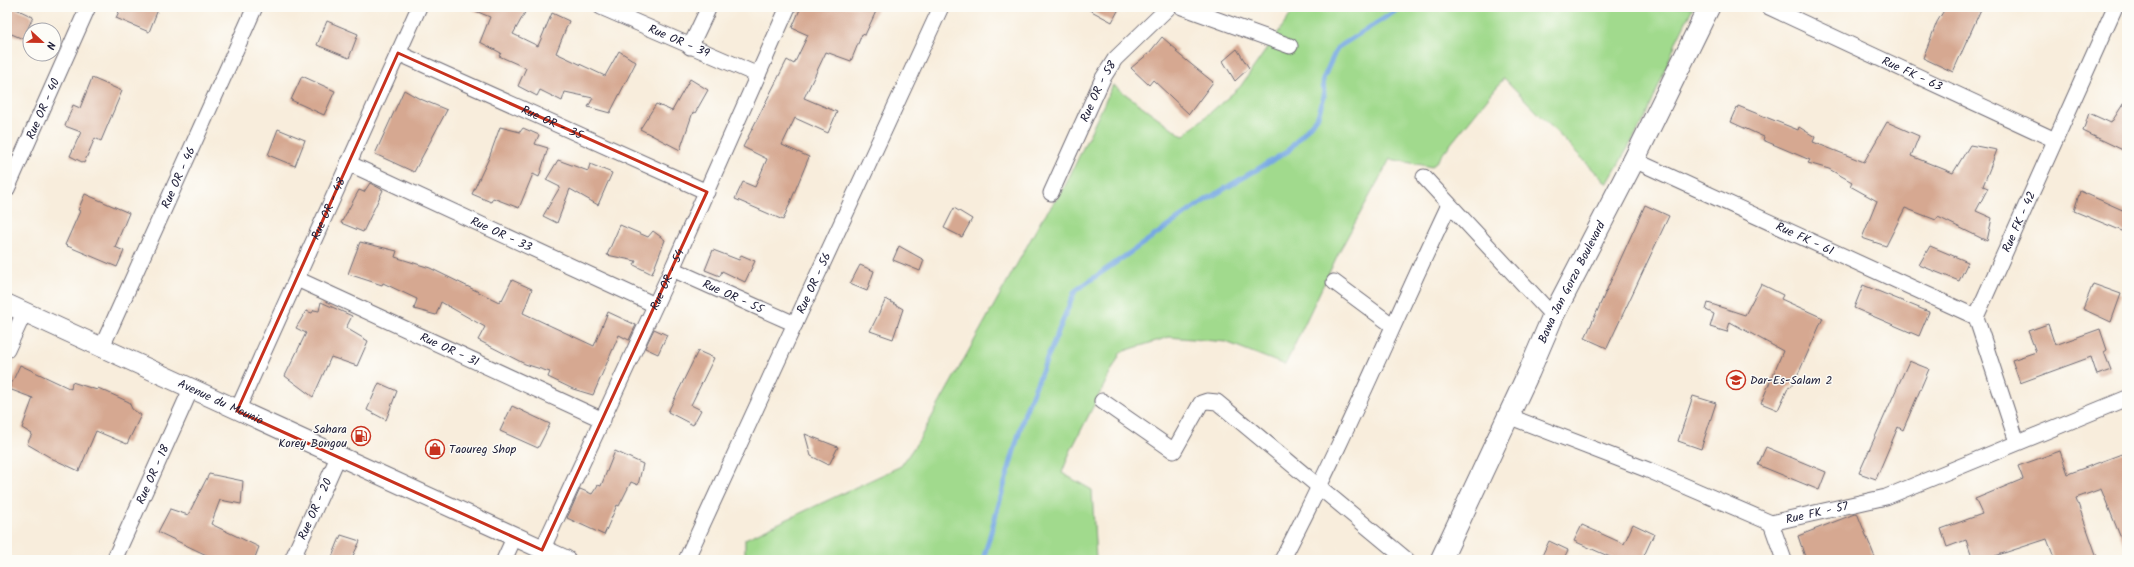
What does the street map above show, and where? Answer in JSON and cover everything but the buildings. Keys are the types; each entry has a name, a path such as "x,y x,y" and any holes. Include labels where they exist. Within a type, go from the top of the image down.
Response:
{"main road":[{"name":"Bawa Jan Gorzo Boulevard","path":"1441,560 1553,316 1634,160 1709,7"}],"street":[{"name":"Rue OR - 40","path":"7,189 88,7"},
{"name":"Rue OR - 46","path":"101,349 255,7"},
{"name":"Rue OR - 48","path":"237,411 418,7"},
{"name":"Rue OR - 39","path":"601,7 690,47 758,75"},
{"path":"690,47 709,7"},
{"name":"Rue OR - 54","path":"542,550 707,192 788,7"},
{"name":"Rue OR - 56","path":"686,560 941,7"},
{"name":"Rue OR - 58","path":"1051,193 1103,78 1115,59 1169,7"},
{"path":"1182,7 1290,46"},
{"name":"Rue FK - 63","path":"1769,7 2055,140"},
{"name":"Rue FK - 42","path":"1976,317 2115,7"},
{"name":"Rue OR - 35","path":"398,53 707,192"},
{"name":"Rue FK - 61","path":"1634,160 1976,317"},
{"name":"Rue OR - 33","path":"348,163 655,305"},
{"path":"1424,177 1553,316"},
{"path":"1282,560 1320,488 1392,325 1449,205"},
{"name":"Rue OR - 55","path":"672,269 795,324"},
{"name":"Rue OR - 31","path":"297,279 603,420"},
{"path":"1334,282 1392,325"},
{"name":"Avenue du Mounio","path":"7,304 101,349 514,538 566,560"},
{"path":"7,350 24,312"},
{"path":"1976,317 2017,442"},
{"name":"Rue OR - 18","path":"114,560 191,390"},
{"name":"Rue FK - 57","path":"1508,416 1648,470 1771,523 1886,497 2127,398"},
{"path":"1102,401 1174,451 1201,404 1207,400 1217,402 1407,560"},
{"name":"Rue OR - 20","path":"292,560 338,457"},
{"path":"1771,523 1784,560"},
{"path":"504,560 514,538"}],"highlighted area":[{"path":"398,53 707,192 542,550 237,411"}],"green space":[{"path":"1296,7 1693,7 1677,40 1647,115 1607,184 1504,78 1432,167 1390,159 1339,252 1285,365 1226,342 1169,337 1121,352 1070,452 1062,473 1092,490 1096,560 745,560 745,539 901,466 919,440 1042,219 1063,190 1113,85 1183,136 1240,87"}],"waterway":[{"path":"983,560 1025,412 1075,291 1204,201 1288,151 1318,116 1324,96 1323,79 1337,48 1402,7"}],"place":[{"name":"Dar-Es-Salam 2","path":"1736,380"},
{"name":"Sahara Korey Bongou","path":"361,436"},
{"name":"Taoureg Shop","path":"435,449"}]}
